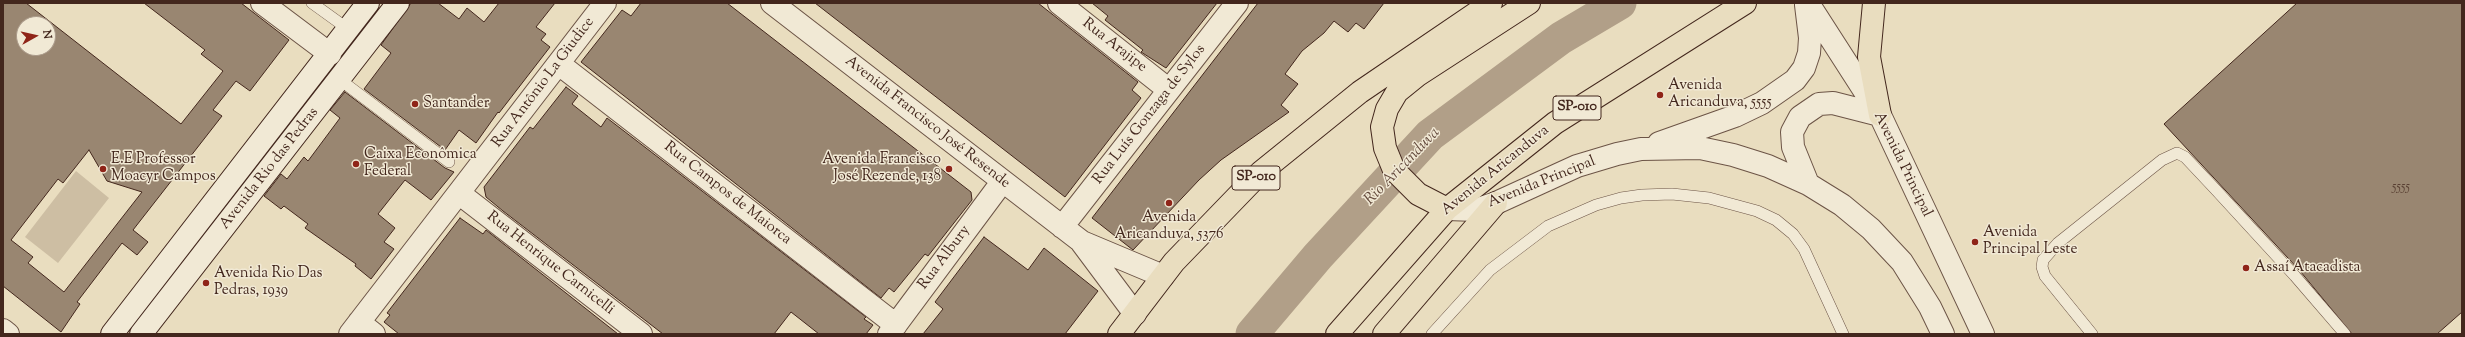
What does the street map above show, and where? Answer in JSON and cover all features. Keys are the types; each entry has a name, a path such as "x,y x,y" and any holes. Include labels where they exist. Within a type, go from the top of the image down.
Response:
{"highway":[{"name":"SP-010","path":"1119,334 1163,276 1261,172 1360,92 1490,3"},
{"path":"1438,205 1405,182 1394,170 1385,148 1382,127 1387,108 1397,92 1418,75 1529,3"},
{"name":"Avenida Aricanduva","path":"1337,334 1438,205 1554,123 1745,3"},
{"path":"1874,3 1869,57 1880,115"},
{"path":"1384,334 1496,203"}],"street":[{"path":"262,3 330,54"},
{"name":"Avenida Rio das Pedras","path":"112,334 368,3"},
{"name":"Avenida Rio das Pedras","path":"141,334 398,3"},
{"name":"Rua Antônio La Giudice","path":"361,330 460,194 605,3"},
{"name":"Avenida Francisco José Resende","path":"772,3 1002,182 1082,242 1163,276"},
{"name":"Rua Arajipe","path":"1059,3 1169,90"},
{"name":"Rua Luís Gonzaga de Sylos","path":"1062,227 1237,3"},
{"path":"1641,149 1735,116 1762,103 1795,80 1804,68 1810,53 1807,3"},
{"name":"Avenida Principal","path":"1807,3 1880,115 1983,334"},
{"name":"Rua Campos de Maiorca","path":"559,64 892,329"},
{"path":"1808,184 1792,147 1792,132 1800,116 1818,104 1833,103 1880,115"},
{"name":"Avenida Principal","path":"1438,205 1476,210 1496,203 1577,166 1641,149 1700,148 1733,155 1768,166 1808,184 1846,208 1871,229 1902,262 1930,307 1943,334"},
{"name":"Rua Albury","path":"892,329 1002,182"},
{"name":"Rua Henrique Carnicelli","path":"460,194 641,334"},
{"name":"Avenida Francisco José Resende","path":"1082,242 1135,314"},
{"path":"3,330 8,334"}],"lane":[{"path":"312,3 348,29"},
{"path":"339,79 449,162"},
{"path":"2092,334 2045,276 2042,267 2043,260 2058,243 2149,170 2168,155 2177,153 2185,157 2216,190 2295,276 2345,334"},
{"path":"1432,334 1490,270 1548,226 1596,205 1621,198 1642,195 1672,194 1709,198 1757,211 1776,220 1794,234 1804,250 1842,334"}],"shaded area":[{"path":"76,171 109,198 58,263 25,237"}],"building":[{"path":"3,3 26,3 43,16 16,16 16,56 56,56 56,26 181,124 223,71 201,54 205,50 144,3 241,3 289,40 250,91 236,81 213,110 222,116 133,230 148,242 137,255 122,243 77,302 80,304 61,332 3,286","holes":["89,150 107,181 142,192 64,292 28,263 33,257 11,240 58,179 63,183"]},
{"path":"411,3 438,3 459,19 467,8 484,22 499,3 555,3 536,27 546,34 541,40 550,47 499,113 498,112 476,143 459,130 445,150 364,89 391,53 381,45"},
{"path":"641,3 727,3 971,192 972,200 928,256 925,254 894,292 889,288 881,298 581,62 622,10 631,16"},
{"path":"815,3 1038,3 1138,82 1132,90 1141,98 1065,197"},
{"path":"1092,3 1217,3 1166,68 1141,52 1143,50 1105,20 1108,16"},
{"path":"1258,3 1384,3 1364,29 1356,23 1348,32 1334,21 1324,33 1302,51 1285,74 1298,84 1281,105 1289,112 1221,160 1199,180 1133,250 1092,218"},
{"path":"2297,3 2462,3 2462,312 2437,334 2352,334 2300,271 2164,124"},
{"path":"566,87 578,96 572,104 601,127 607,118 866,317 864,319 873,325 866,334 819,334 791,312 774,334 663,334 503,211 486,197 484,187 530,127 533,129"},
{"path":"345,92 445,168 454,172 431,200 405,180 378,214 395,228 384,242 394,249 371,279 355,266 356,264 305,228 308,224 284,206 281,209 264,196 281,174 287,179 304,157 308,161 340,118 330,110"},
{"path":"460,218 483,234 486,230 618,334 399,334 384,322 390,315 387,313"},
{"path":"984,237 1028,270 1044,248 1098,291 1065,334 923,334 943,309 935,302"}],"waterway":[{"name":"Rio Aricanduva","path":"1252,334 1318,256 1430,135 1561,38 1620,3"}],"place":[{"name":"Avenida Aricanduva, 5555","path":"1660,95"},
{"name":"Santander","path":"415,104"},
{"name":"Caixa Econômica Federal","path":"356,164"},
{"name":"E.E Professor Moacyr Campos","path":"103,169"},
{"name":"Avenida Francisco José Rezende, 138","path":"949,169"},
{"name":"Avenida Aricanduva, 5376","path":"1169,203"},
{"name":"Avenida Principal Leste","path":"1975,242"},
{"name":"Assaí Atacadista","path":"2246,268"},
{"name":"Avenida Rio Das Pedras, 1939","path":"206,283"}]}
